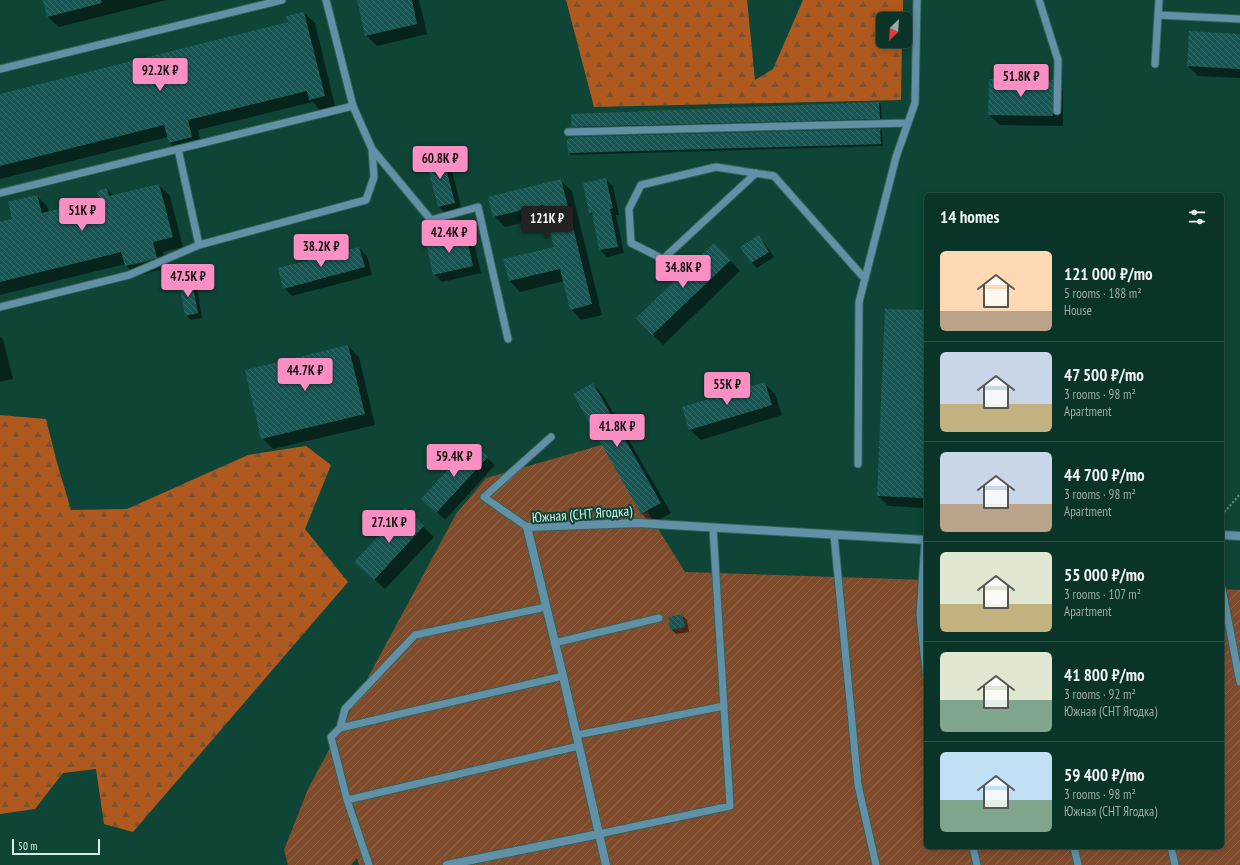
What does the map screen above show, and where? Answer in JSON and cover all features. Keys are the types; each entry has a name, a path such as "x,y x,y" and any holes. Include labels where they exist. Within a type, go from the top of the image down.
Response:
{"street":[{"name":"Южная (СНТ Ягодка)","path":"606,865 577,735 527,528 638,523 924,541"},
{"path":"1224,535 1240,536"},
{"path":"447,865 599,834"}],"lane":[{"path":"0,69 282,0"},
{"path":"326,0 353,106 372,149 431,220 478,207 508,339"},
{"path":"858,464 859,302 895,162 915,102 917,0"},
{"path":"1038,0 1058,60 1056,110"},
{"path":"1156,64 1159,0"},
{"path":"1158,16 1240,19"},
{"path":"0,192 353,106"},
{"path":"568,132 908,123"},
{"path":"178,149 200,245"},
{"path":"0,306 129,275 200,245 366,200 374,177 372,149"},
{"path":"756,173 663,259 631,243 629,209 641,185 716,167 756,173 774,176 865,279"},
{"path":"527,528 484,496 551,437"},
{"path":"599,834 730,806 713,528"},
{"path":"834,535 858,785 876,865"},
{"path":"924,556 920,615 924,653"},
{"path":"1224,599 1240,682"},
{"path":"370,865 347,800 331,737 340,728 345,709 415,635 546,607"},
{"path":"554,643 659,618"},
{"path":"340,728 563,676"},
{"path":"577,735 724,706"},
{"path":"347,800 579,746"},
{"path":"973,849 977,865"},
{"path":"1074,849 1078,865"},
{"path":"1171,849 1175,865"}],"path":[{"path":"1224,513 1240,494"}],"green space":[{"path":"566,0 747,0 755,80 773,69 803,0 903,0 903,12 876,12 876,48 902,48 901,100 594,107"},
{"path":"0,415 46,419 71,510 127,509 248,455 306,446 331,465 305,529 348,582 133,832 104,824 96,769 63,773 35,809 0,814"}],"shaded area":[{"path":"605,444 685,572 924,580 924,849 1224,849 1224,589 1240,590 1240,865 359,865 357,858 351,865 288,865 284,850 308,789 456,514 486,478"}],"building":[{"path":"43,0 101,0 102,3 47,17"},
{"path":"357,0 412,0 417,24 365,36"},
{"path":"304,12 325,96 309,100 307,91 188,120 192,137 169,143 164,125 0,166 0,94 288,22 286,16"},
{"path":"1189,31 1240,34 1240,69 1187,66"},
{"path":"989,79 1053,80 1053,116 988,115"},
{"path":"879,102 880,119 571,127 571,114"},
{"path":"880,129 881,144 568,153 567,139 572,137"},
{"path":"442,153 455,203 438,207 425,157"},
{"path":"606,178 613,208 610,209 618,247 599,250 592,213 589,213 583,183"},
{"path":"561,179 592,304 570,310 560,269 509,281 503,259 554,247 543,205 493,217 488,197"},
{"path":"159,184 173,237 153,242 157,258 125,266 121,252 0,282 0,222 12,219 8,202 37,195 42,213 99,199 97,191 107,188 109,196"},
{"path":"466,234 473,266 433,275 426,242"},
{"path":"759,235 769,252 751,263 740,247"},
{"path":"714,243 731,260 652,335 636,318"},
{"path":"359,247 365,267 283,289 278,268"},
{"path":"192,281 198,313 185,316 179,283"},
{"path":"885,309 924,310 923,498 877,496"},
{"path":"348,345 365,414 261,439 245,370"},
{"path":"765,382 772,405 689,430 682,407"},
{"path":"593,383 661,503 641,514 573,394"},
{"path":"472,443 488,457 436,513 421,499"},
{"path":"405,508 424,526 374,580 354,562"},
{"path":"682,614 685,627 670,630 668,617"}]}
